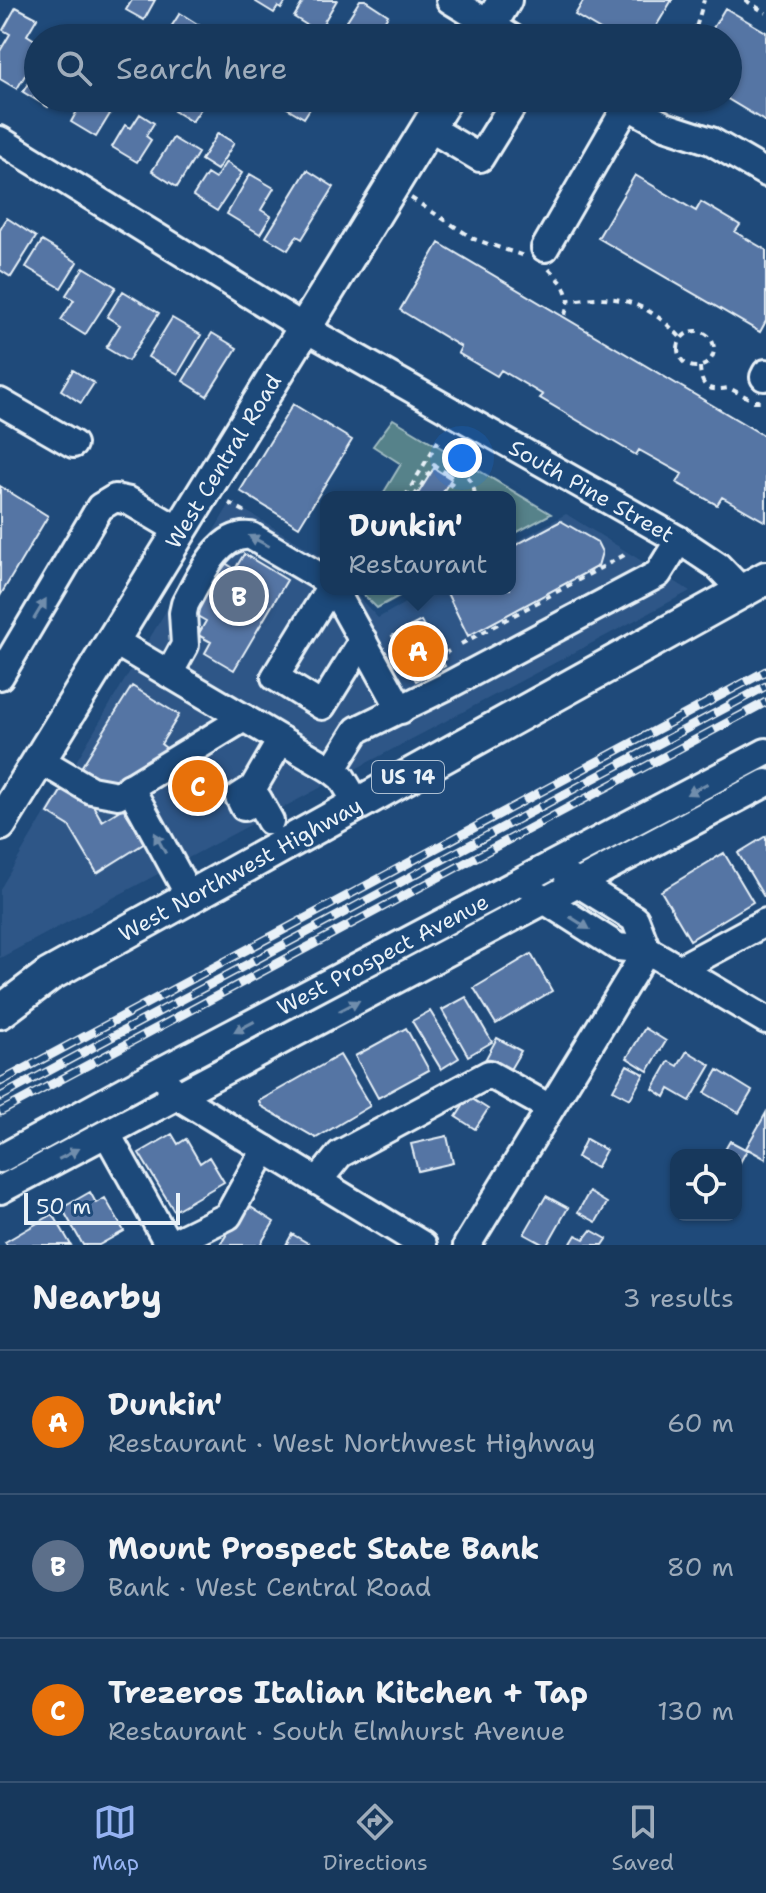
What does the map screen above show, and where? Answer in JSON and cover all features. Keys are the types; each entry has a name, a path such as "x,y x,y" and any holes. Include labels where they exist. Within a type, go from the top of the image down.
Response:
{"main road":[{"name":"West Central Road","path":"0,824 10,789 40,760 437,112"},
{"name":"West Northwest Highway","path":"0,1012 49,975 759,585"},
{"name":"West Northwest Highway","path":"0,991 49,975"}],"street":[{"path":"450,0 496,24"},
{"path":"428,127 480,158 508,112"},
{"path":"537,256 616,112"},
{"path":"639,112 665,126 711,141 766,173"},
{"name":"South Pine Street","path":"0,140 306,329 679,540 718,566 759,585"},
{"path":"0,402 73,444"},
{"path":"0,676 100,507 115,498 129,501 180,531"},
{"path":"169,674 185,645 183,613 186,601 217,552 234,538 251,536 320,576"},
{"path":"332,770 354,733 360,729 658,574 679,540"},
{"path":"328,595 275,677 360,729"},
{"path":"336,595 401,710"},
{"path":"112,640 332,770 342,778 358,805"},
{"path":"322,706 363,640"},
{"path":"40,760 91,790 118,795 244,718"},
{"path":"260,803 281,740"},
{"name":"West Prospect Avenue","path":"0,1159 766,752"},
{"name":"West Prospect Avenue","path":"0,1190 766,783"},
{"path":"130,787 190,897"},
{"path":"550,867 635,919 647,950"},
{"path":"518,884 618,947 647,950 766,1020"},
{"path":"679,969 766,922"},
{"path":"467,1245 647,950"},
{"path":"157,1073 179,1097 423,1245"},
{"path":"318,1181 340,1154 489,1074 550,1108"},
{"path":"107,1134 169,1245 228,1216 265,1149"}],"path":[{"path":"697,24 704,0"},
{"path":"745,0 766,13"},
{"path":"411,198 474,239 537,256 563,284 569,300 565,315"},
{"path":"569,300 601,298 631,303 663,319 681,338"},
{"path":"694,331 710,338 714,346 708,363 700,367 689,366 681,359 678,349 681,338 694,331"},
{"path":"700,367 702,379 710,389 718,391 727,388 756,402 765,384"},
{"path":"409,491 438,441"},
{"path":"460,454 459,464 475,491"},
{"path":"444,471 459,464"},
{"path":"418,491 434,465 454,479 447,491"},
{"path":"461,644 628,553"},
{"path":"442,655 449,651"}],"shaded area":[{"path":"231,502 319,555 320,595 357,595 378,618 419,595 516,595 516,542 566,514 690,591 0,958 0,889"}],"green space":[{"path":"393,419 513,491 385,491 401,464 373,446"},
{"path":"516,493 551,514 516,533"},
{"path":"364,595 401,595 377,608"}],"building":[{"path":"132,0 155,0 144,20 126,10"},
{"path":"257,0 287,0 274,13"},
{"path":"304,0 337,0 323,24 305,24 294,17"},
{"path":"360,0 388,15 383,24 345,24"},
{"path":"584,0 672,0 657,24 590,24 575,15"},
{"path":"16,7 37,18 33,24 24,24 24,77 17,89 0,79 0,51 10,34 3,30"},
{"path":"725,8 766,32 766,122 742,108 742,24 715,24"},
{"path":"180,13 197,24 173,24"},
{"path":"76,112 111,112 96,137 71,122"},
{"path":"176,112 199,112 192,122"},
{"path":"294,112 308,112 304,118"},
{"path":"140,114 154,123 146,136 151,140 137,162 112,147 125,125 131,128"},
{"path":"218,133 234,143 217,170 201,160"},
{"path":"173,138 198,153 177,187 152,171"},
{"path":"226,162 242,173 217,211 193,196 207,174 215,179"},
{"path":"307,170 334,187 302,239 297,236 288,250 266,237"},
{"path":"250,174 274,188 261,210 271,216 260,234 227,214"},
{"path":"635,175 696,211 701,202 740,225 735,232 766,250 766,321 760,332 598,238"},
{"path":"7,218 36,237 11,277 0,270 0,230"},
{"path":"42,241 77,262 61,288 26,267"},
{"path":"439,243 766,437 766,522 722,497 717,505 677,483 682,474 639,450 636,455 540,398 543,395 501,370 497,376 458,353 461,347 400,310"},
{"path":"84,267 116,287 85,335 61,320 74,300 66,295"},
{"path":"123,291 159,313 128,361 106,348 120,325 107,317"},
{"path":"172,318 201,335 178,374 148,357"},
{"path":"212,333 237,348 207,396 183,381"},
{"path":"73,370 94,383 81,403 61,390"},
{"path":"293,404 352,440 299,527 240,491"},
{"path":"434,468 451,479 444,491 420,491"},
{"path":"0,486 48,516 0,596"},
{"path":"561,521 597,542 602,552 598,566 468,636 448,595 516,595 516,545"},
{"path":"244,554 287,580 234,670 205,653 211,642 198,635 206,621 192,613 222,561 235,569"},
{"path":"421,621 445,666 416,681 392,636"},
{"path":"132,686 179,715 161,744 170,751 100,788 77,774"},
{"path":"63,788 94,807 102,821 123,808 145,843 97,873 69,826 48,813"},
{"path":"766,836 766,896 764,897 738,853"},
{"path":"724,853 753,902 690,940 661,891"},
{"path":"531,954 552,991 496,1024 474,988"},
{"path":"466,997 492,1042 468,1056 442,1010"},
{"path":"430,1011 459,1058 441,1069 412,1021"},
{"path":"406,1028 429,1070 378,1098 355,1056"},
{"path":"645,1028 666,1041 648,1071 627,1058"},
{"path":"497,1038 521,1051 508,1073 485,1060"},
{"path":"687,1051 711,1065 690,1101 669,1089 665,1097 653,1089 669,1061 678,1066"},
{"path":"340,1055 370,1106 316,1138 261,1106 259,1101"},
{"path":"627,1065 644,1074 630,1099 613,1090"},
{"path":"718,1070 752,1091 739,1113 705,1093"},
{"path":"469,1097 488,1109 475,1129 456,1117"},
{"path":"766,1113 766,1159 746,1148"},
{"path":"172,1134 178,1144 186,1139 200,1163 209,1157 224,1182 174,1211 139,1153"},
{"path":"447,1136 453,1163 418,1171 411,1144"},
{"path":"586,1139 606,1150 596,1168 577,1157"},
{"path":"730,1141 747,1150 742,1159 742,1149 725,1149"},
{"path":"90,1192 96,1203 105,1198 124,1231 99,1245 83,1245 62,1208"},
{"path":"589,1192 607,1203 596,1222 578,1212"},
{"path":"546,1196 568,1208 547,1245 544,1245 524,1234"},
{"path":"246,1204 274,1222 260,1245 220,1245"},
{"path":"53,1214 71,1245 7,1245 5,1242"},
{"path":"591,1230 607,1239 603,1245 570,1245 576,1235 584,1239"},
{"path":"292,1234 311,1245 286,1245"}],"railway":[{"path":"0,1082 766,671"},
{"path":"0,1097 766,686"},
{"path":"0,1112 766,702"}],"place":[{"name":"Mount Prospect State Bank","path":"239,596"},
{"name":"Dunkin'","path":"418,651"},
{"name":"Trezeros Italian Kitchen + Tap","path":"198,786"}]}
